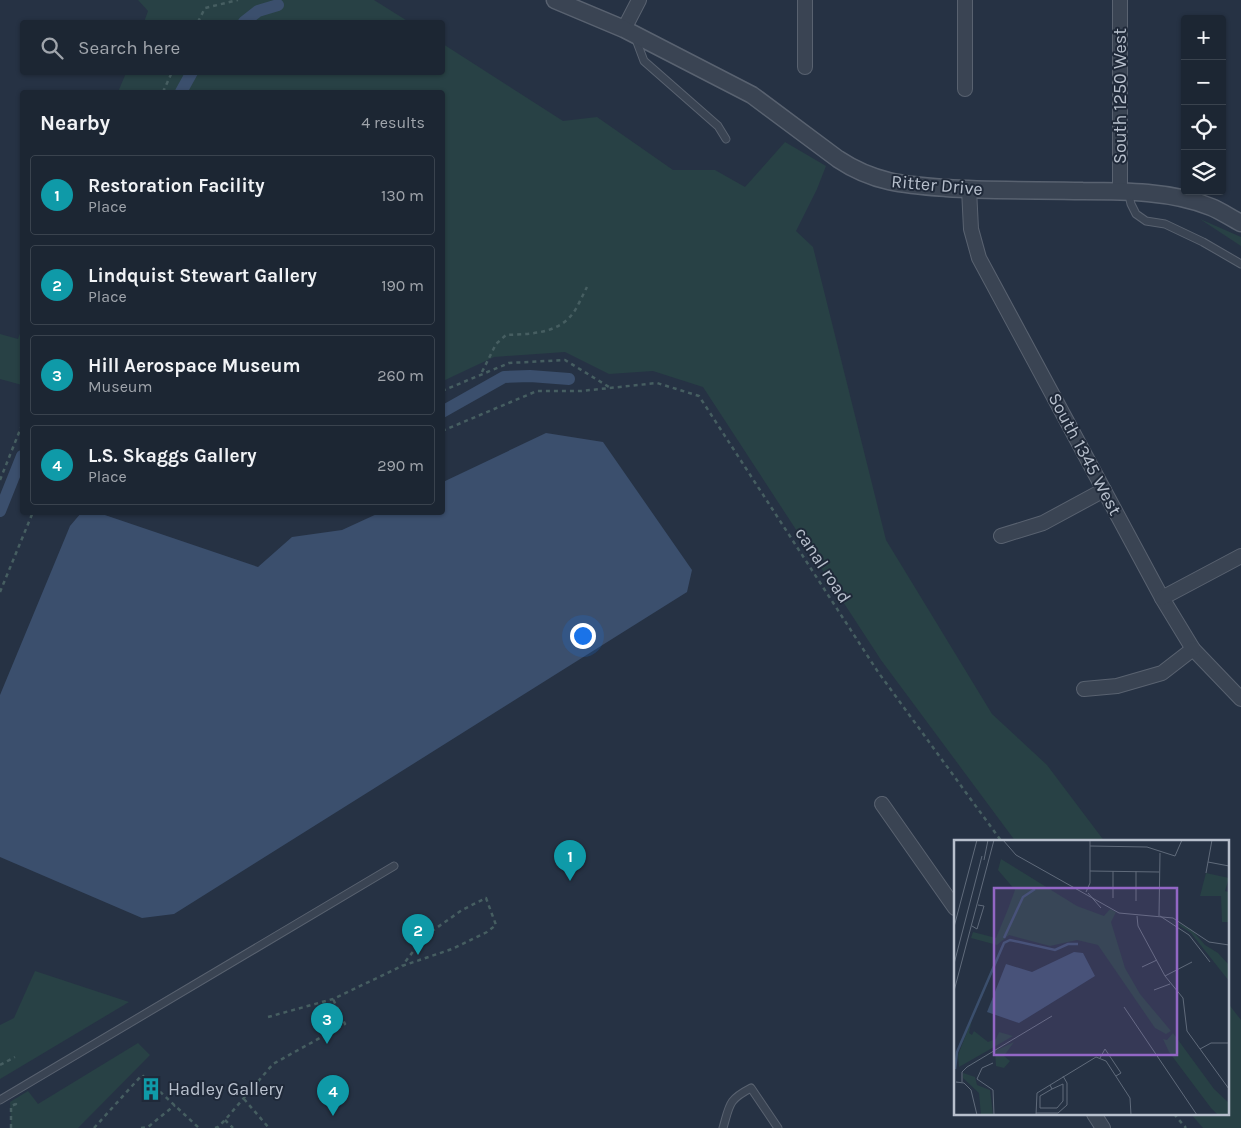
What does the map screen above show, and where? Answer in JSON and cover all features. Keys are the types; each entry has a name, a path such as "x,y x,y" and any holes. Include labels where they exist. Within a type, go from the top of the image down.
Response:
{"street":[{"name":"Ritter Drive","path":"555,0 629,31 752,95 851,168 879,180 969,189 1124,191 1166,195 1210,207 1241,223"},
{"path":"629,31 639,0"},
{"path":"805,0 805,67"},
{"path":"965,0 965,89"},
{"name":"South 1250 West","path":"1120,0 1124,191"},
{"name":"South 1345 West","path":"969,189 971,229 979,258 1162,598 1193,649 1241,699"},
{"path":"1001,536 1043,523 1104,490"},
{"path":"1162,598 1241,556"},
{"path":"1084,689 1117,686 1162,673 1193,649"},
{"path":"882,804 954,907"},
{"path":"1095,1116 1103,1128"}],"lane":[{"path":"629,31 644,62 718,126 726,139"},
{"path":"1124,191 1136,214 1146,221 1165,224 1203,242 1241,264"},
{"path":"0,1100 394,866"},
{"path":"723,1128 729,1106 736,1096 751,1088 778,1128"}],"path":[{"path":"199,20 205,8 238,0"},
{"path":"164,90 171,75"},
{"path":"482,373 496,344 506,335 534,334 551,329 570,317 587,287"},
{"path":"445,390 509,363 565,360 610,388"},
{"name":"canal road","path":"445,430 537,391 581,391 657,383 699,396 878,672 1001,840"},
{"path":"0,480 20,430"},
{"path":"0,592 32,515"},
{"path":"268,1017 333,999 402,966 452,949 487,932 496,924 486,898 462,910 425,936 402,966"},
{"path":"215,1128 225,1120 273,1064 345,1024 333,999"},
{"path":"0,1065 15,1057"},
{"path":"96,1127 142,1075 200,1128"},
{"path":"244,1098 269,1128"},
{"path":"141,1128 148,1127 174,1105"},
{"path":"11,1106 11,1128"},
{"path":"1176,1116 1186,1128"},
{"path":"225,1120 233,1128"}],"green space":[{"path":"138,0 374,0 406,20 145,20 148,11"},
{"path":"445,45 563,121 597,117 673,170 715,170 745,187 785,142 826,166 796,231 813,247 886,540 992,714 1047,765 1103,840 1015,840 881,660 703,387 653,371 609,374 565,352 494,357 445,380 445,90 119,90 125,75 445,75"},
{"path":"1200,219 1241,237 1241,246"},
{"path":"0,334 18,339 20,334 20,384 0,379"},
{"path":"35,971 129,1002 0,1079 0,1025 14,1018"},
{"path":"1228,1003 1241,1020 1241,1128 1203,1128 1193,1116 1228,1116"},
{"path":"138,1043 150,1055 78,1128 11,1128 10,1102 28,1091 38,1104"}],"water":[{"path":"546,433 603,442 692,570 687,592 174,914 142,918 0,857 0,695 70,526 79,515 105,515 258,567 292,537 342,530 375,515 445,515 445,481"}],"waterway":[{"path":"247,20 258,11 278,5"},
{"path":"182,90 190,75"},
{"path":"445,410 504,377 530,376 569,379"},
{"path":"0,511 20,461"}],"place":[{"name":"Restoration Facility","path":"570,881"},
{"name":"Lindquist Stewart Gallery","path":"418,955"},
{"name":"Hill Aerospace Museum","path":"327,1044"},
{"name":"Hadley Gallery","path":"151,1089"},
{"name":"L.S. Skaggs Gallery","path":"333,1116"}]}
